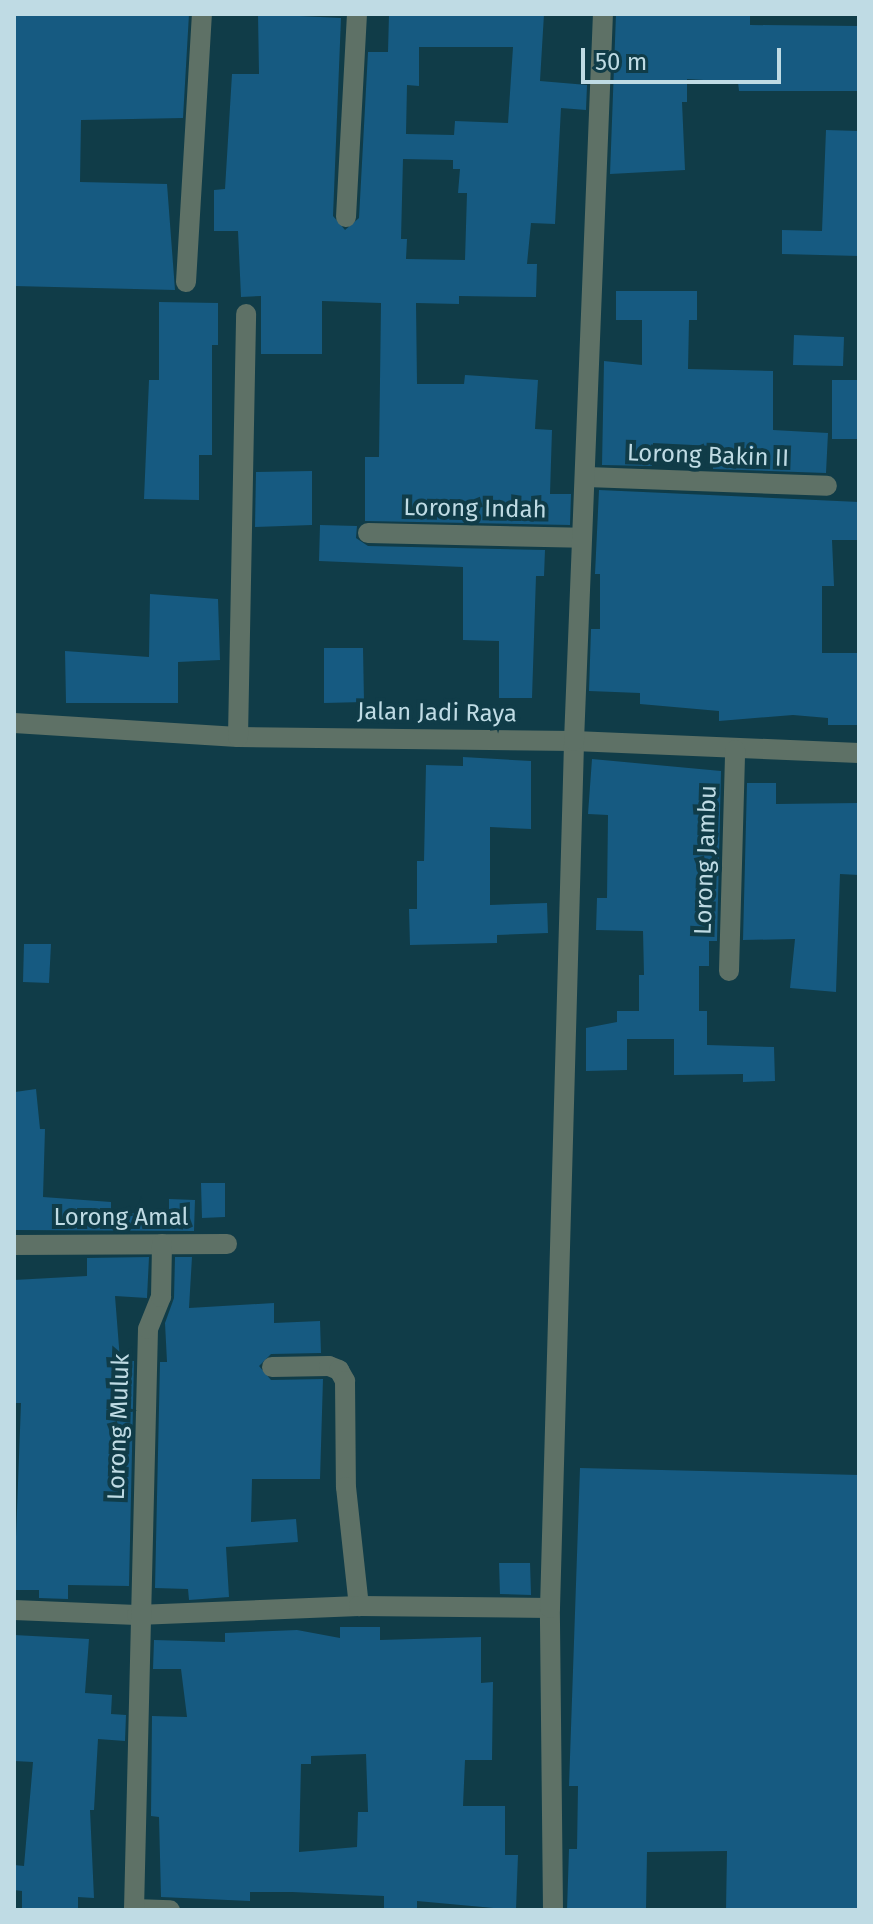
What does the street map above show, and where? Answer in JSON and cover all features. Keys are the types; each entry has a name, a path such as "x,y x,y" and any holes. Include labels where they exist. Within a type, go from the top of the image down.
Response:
{"street":[{"path":"186,282 202,14"},
{"path":"346,217 357,14"},
{"path":"553,1910 550,1608 574,741 581,538 587,477 603,14"},
{"path":"238,737 246,314"},
{"name":"Lorong Bakin II","path":"587,477 827,486"},
{"name":"Lorong Indah","path":"368,533 581,538"},
{"name":"Jalan Jadi Raya","path":"14,723 238,737 574,741 859,753"},
{"name":"Lorong Jambu","path":"729,971 735,750"},
{"name":"Lorong Muluk","path":"134,1909 137,1615 148,1329 161,1297 162,1244"},
{"name":"Lorong Amal","path":"14,1245 227,1244"},
{"path":"272,1367 329,1366 339,1370 345,1381 346,1487 359,1606"},
{"path":"14,1610 137,1615 359,1606 550,1608"},
{"path":"134,1909 170,1910"}],"building":[{"path":"14,14 189,14 183,118 81,120 80,182 167,184 175,290 14,286"},
{"path":"258,14 341,18 333,216 345,230 359,218 368,52 388,52 389,14 544,14 540,81 587,85 586,110 561,108 555,224 531,223 527,264 537,264 536,297 459,296 459,304 416,303 417,384 464,384 465,375 538,380 535,429 552,430 550,494 571,494 570,525 365,521 365,457 379,457 381,303 322,301 322,354 261,354 261,296 241,297 238,231 214,231 214,190 225,189 232,74 259,74","holes":["419,47 513,47 508,123 455,121 454,135 406,134 407,85 419,86","403,159 453,160 453,169 460,169 458,193 467,193 465,260 406,259 407,239 401,239"]},
{"path":"616,14 750,14 750,25 859,26 859,91 739,91 738,82 687,79 687,102 682,102 685,170 610,174"},
{"path":"826,130 859,131 859,256 782,254 782,230 822,231"},
{"path":"616,291 697,291 697,320 689,320 688,369 773,371 773,430 828,433 826,473 713,469 713,446 653,443 652,466 602,465 604,361 642,365 642,320 616,320"},
{"path":"159,302 218,303 218,345 212,345 212,455 199,455 199,500 144,499 149,380 159,380"},
{"path":"794,335 844,337 843,366 793,365"},
{"path":"832,380 859,380 859,439 832,439"},
{"path":"312,471 312,525 255,527 256,472"},
{"path":"599,490 859,502 859,540 832,540 834,586 822,586 822,653 859,653 859,725 828,725 828,718 793,715 719,721 719,711 640,704 640,693 589,691 591,629 600,629 600,574 595,574"},
{"path":"320,525 357,526 356,538 368,546 545,550 544,576 536,576 532,698 499,698 499,641 463,640 463,567 319,561"},
{"path":"150,594 218,599 220,660 178,662 178,703 66,703 65,651 149,657"},
{"path":"324,648 363,648 364,702 324,703"},
{"path":"463,757 531,761 531,829 490,827 490,905 547,903 548,933 497,935 497,943 410,945 409,909 417,909 417,861 424,861 426,765 463,766"},
{"path":"592,759 721,771 717,941 709,941 709,966 699,966 699,1011 707,1011 707,1045 774,1047 775,1081 743,1082 743,1074 674,1075 674,1039 627,1039 627,1070 586,1071 586,1028 617,1022 617,1011 639,1011 639,975 644,975 643,931 596,930 597,898 607,898 608,815 588,814"},
{"path":"747,783 776,783 776,804 859,803 859,875 840,874 836,992 790,988 795,939 743,940"},
{"path":"24,944 51,944 49,983 23,982"},
{"path":"36,1089 40,1129 45,1129 43,1197 111,1202 111,1214 169,1212 169,1199 195,1200 194,1231 14,1230 15,1092"},
{"path":"201,1183 225,1183 225,1217 202,1218"},
{"path":"149,1257 147,1298 115,1296 120,1360 134,1361 129,1586 68,1585 68,1599 39,1598 39,1590 14,1590 21,1403 14,1403 14,1280 87,1276 87,1258"},
{"path":"175,1257 192,1257 189,1308 274,1303 274,1323 320,1321 321,1353 271,1354 259,1366 271,1380 323,1379 320,1479 252,1479 251,1522 296,1519 298,1542 226,1547 229,1597 189,1600 188,1589 155,1588 160,1362 167,1362 165,1323 174,1298"},
{"path":"580,1468 859,1475 859,1910 726,1910 727,1851 647,1852 646,1910 567,1910 569,1849 577,1849 578,1786 569,1786"},
{"path":"499,1563 530,1563 531,1595 500,1594"},
{"path":"340,1627 380,1627 380,1640 481,1637 481,1683 493,1682 492,1760 465,1760 463,1806 505,1806 505,1855 518,1855 516,1910 417,1901 417,1908 384,1908 384,1896 292,1892 250,1892 250,1901 161,1897 159,1817 151,1816 152,1716 187,1717 181,1669 153,1669 154,1640 225,1642 225,1633 297,1630 340,1638","holes":["366,1754 368,1812 358,1812 357,1847 299,1852 301,1764 311,1764 311,1756"]},
{"path":"14,1635 89,1639 85,1693 112,1695 111,1714 126,1715 125,1741 98,1739 94,1810 90,1810 94,1898 78,1897 78,1910 22,1910 22,1891 14,1890 14,1865 24,1866 33,1762 14,1761"}]}
